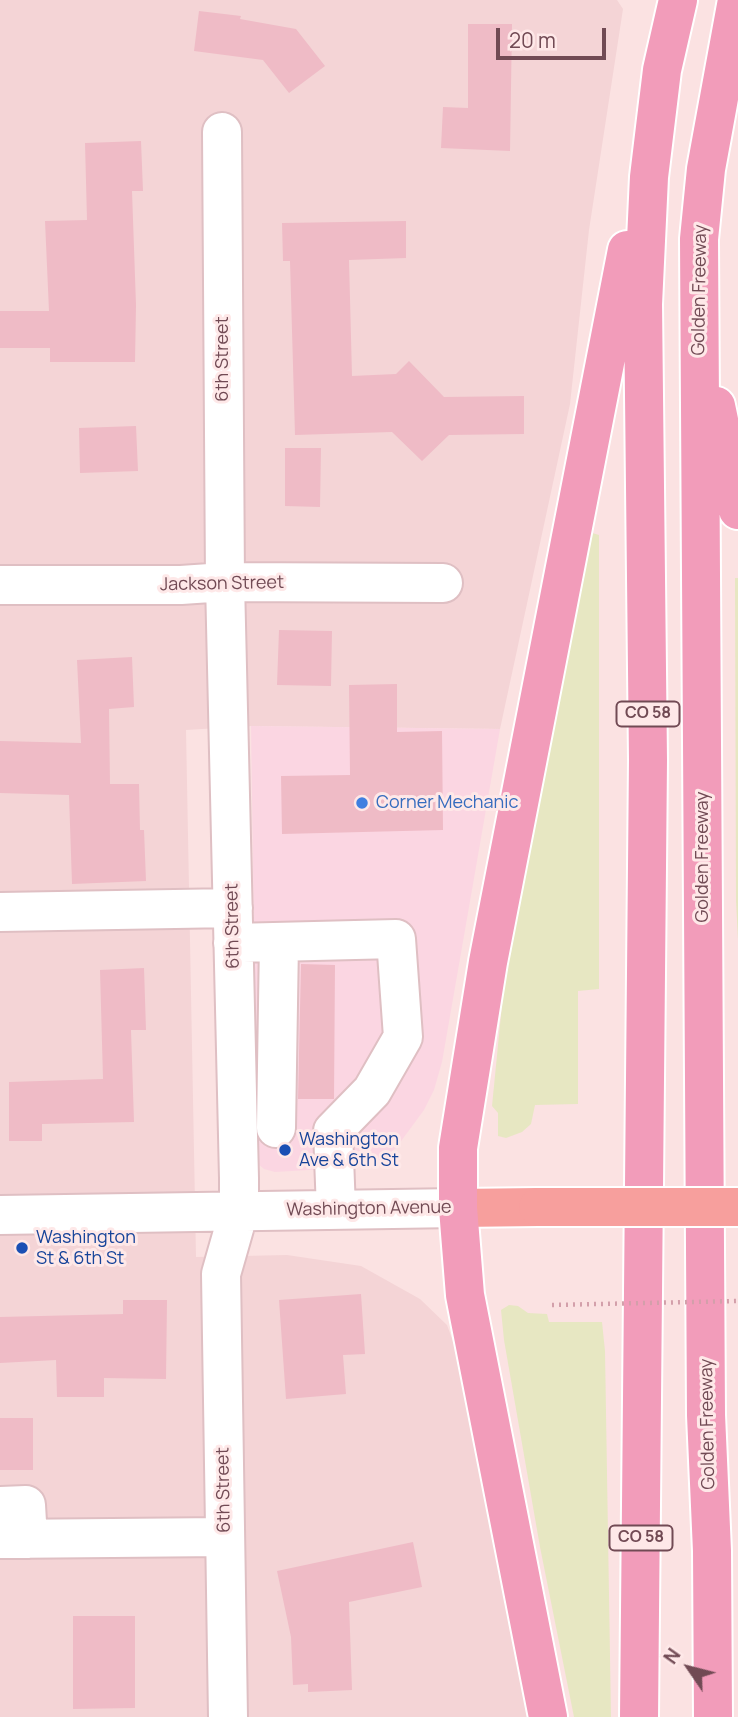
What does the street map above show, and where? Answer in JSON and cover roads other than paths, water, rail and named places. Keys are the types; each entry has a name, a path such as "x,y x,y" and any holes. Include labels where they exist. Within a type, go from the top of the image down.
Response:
{"highway":[{"name":"CO 58","path":"639,1717 648,760 643,304 649,177 662,70 678,0"},
{"name":"Golden Freeway","path":"713,1717 712,1551 706,1415 699,324 701,228 706,169 737,0"},
{"path":"548,1717 465,1295 458,1208 458,1148 488,962 662,70"},
{"path":"699,324 738,510"}],"main road":[{"name":"Washington Avenue","path":"458,1208 738,1207"}],"street":[{"name":"6th Street","path":"222,132 225,582 239,1211 221,1274 228,1717"},
{"name":"Jackson Street","path":"0,585 443,583"},
{"path":"0,912 233,926 279,942 396,939 403,1037 372,1091 333,1131 336,1210"},
{"path":"276,1128 279,942"},
{"path":"237,1126 333,1131"},
{"name":"Washington Avenue","path":"0,1215 458,1208"},
{"path":"0,1506 26,1505 14,1539 224,1537"}],"place":[{"name":"Corner Mechanic","path":"362,803"},
{"name":"Washington Ave & 6th St","path":"285,1150"},
{"name":"Washington St & 6th St","path":"22,1248"}]}
